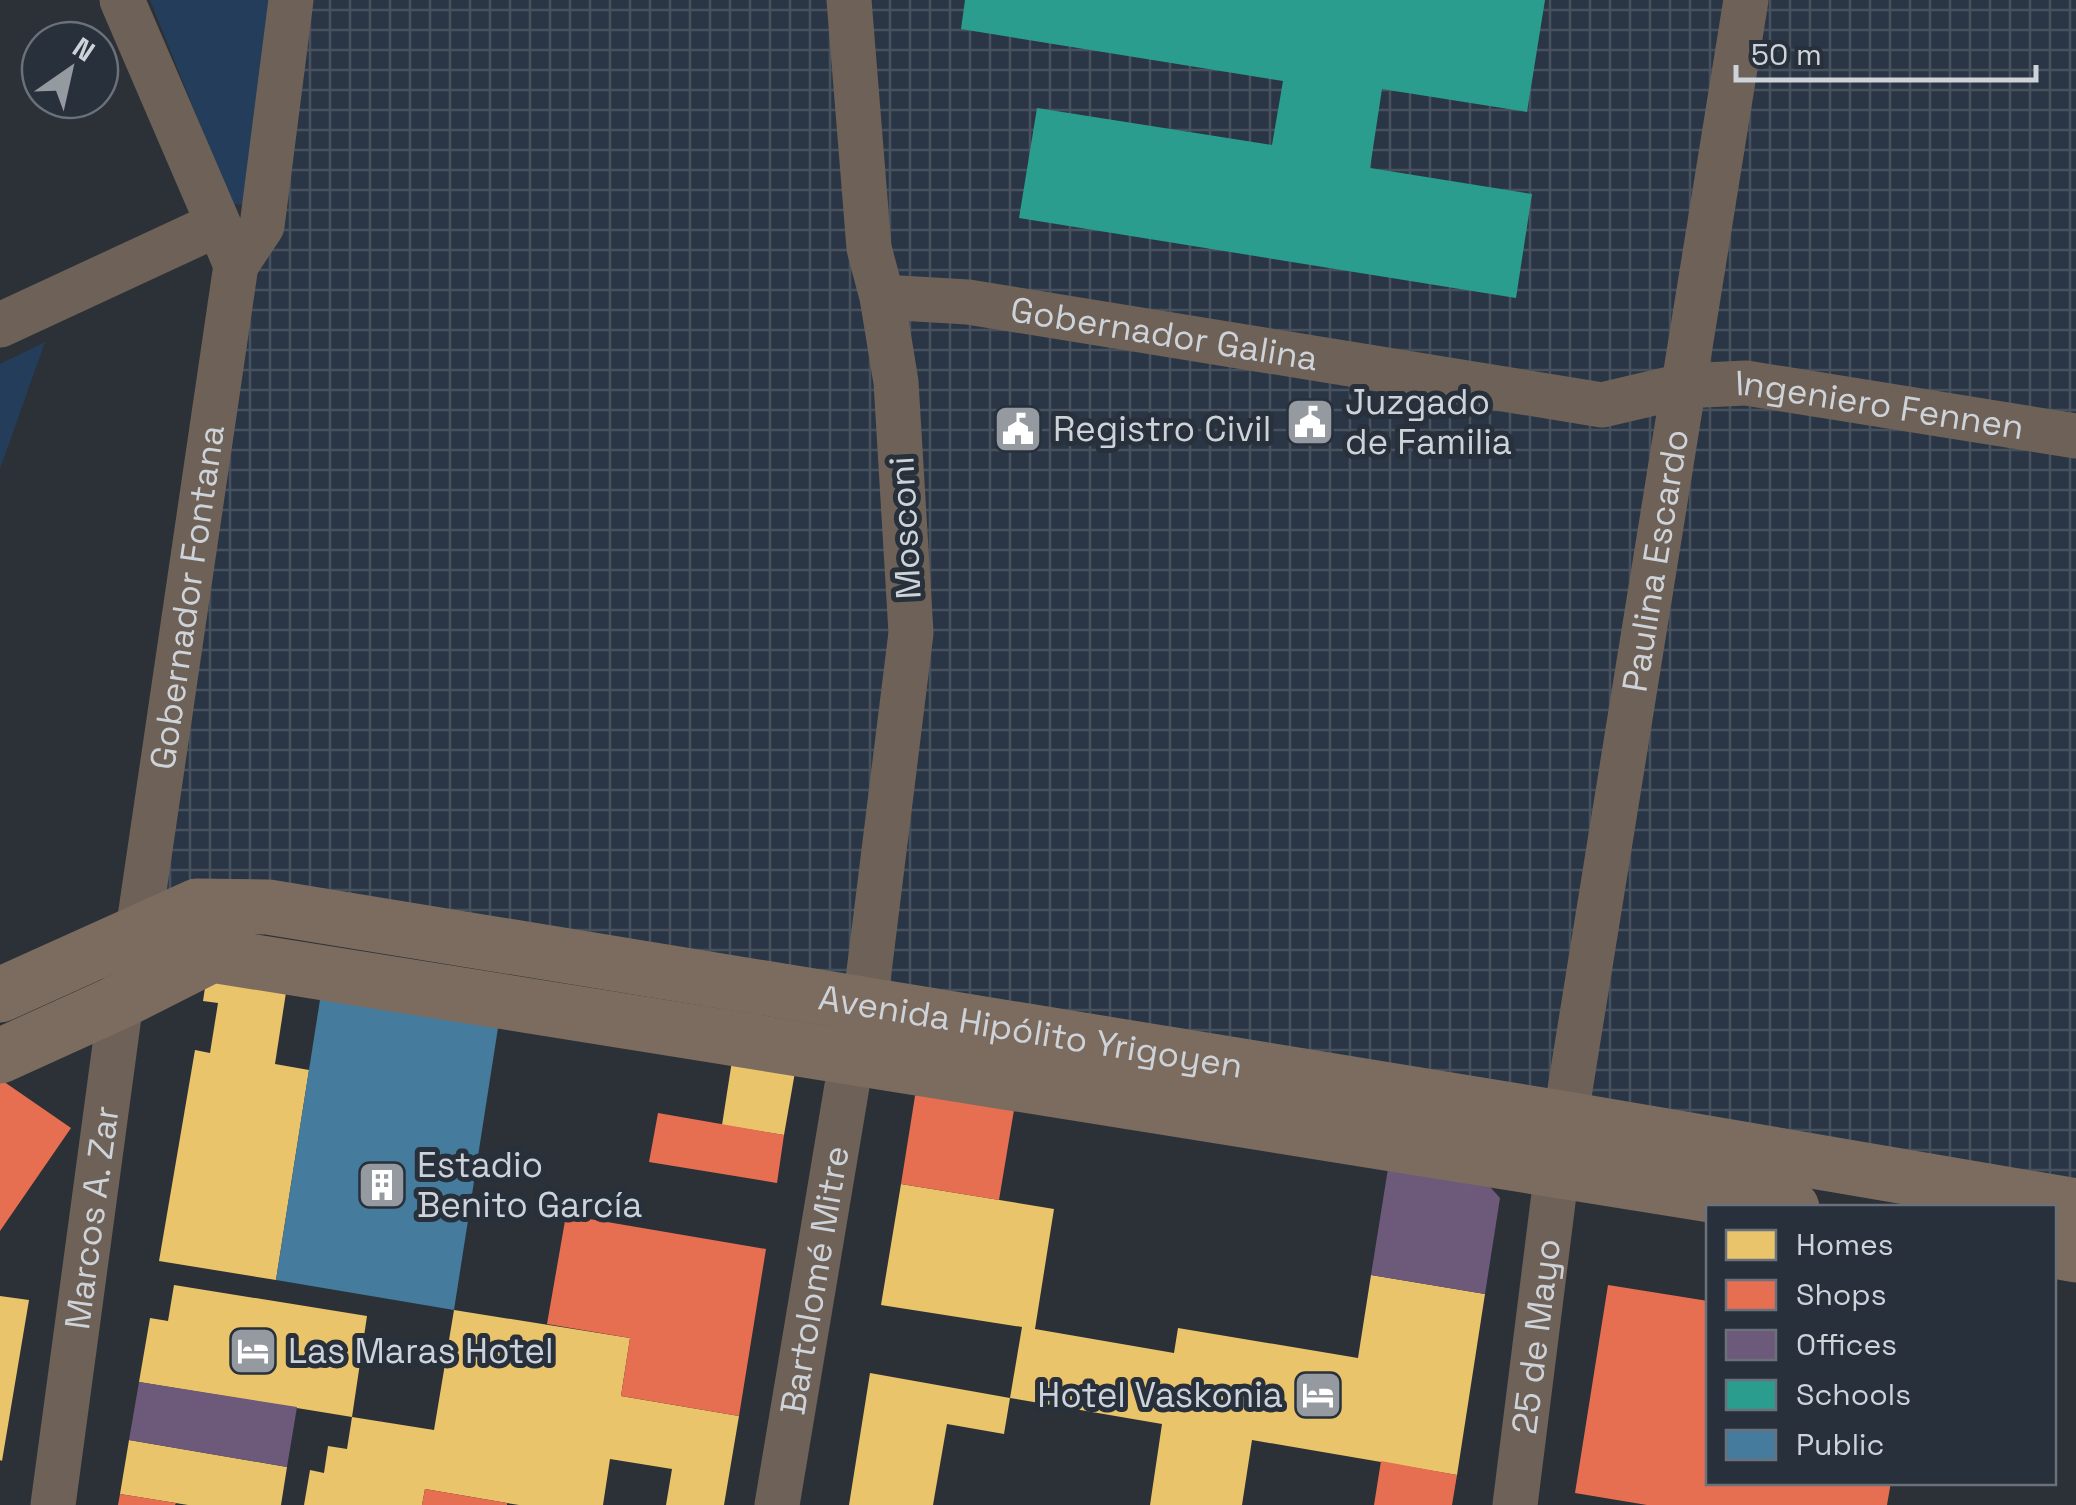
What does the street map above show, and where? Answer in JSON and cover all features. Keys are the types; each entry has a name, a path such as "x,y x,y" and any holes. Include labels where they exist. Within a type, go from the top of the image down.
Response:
{"main road":[{"name":"Avenida Hipólito Yrigoyen","path":"0,995 197,906 268,907 864,1004 1561,1144 1781,1205"},
{"name":"Avenida Hipólito Yrigoyen","path":"0,1056 212,955 852,1056 2076,1206"}],"street":[{"path":"122,0 236,266"},
{"name":"Gobernador Fontana","path":"138,931 236,266 262,226 291,0"},
{"name":"Mosconi","path":"849,0 869,248 882,297 896,382 911,633 864,1004 852,1056"},
{"name":"Paulina Escardo","path":"1561,1144 1746,0"},
{"path":"0,325 218,224"},
{"name":"Gobernador Galina","path":"882,297 968,302 1602,405 1683,386"},
{"name":"Ingeniero Fennen","path":"1683,386 1746,383 2076,436"},
{"name":"Marcos A. Zar","path":"53,1505 121,1001 138,931"},
{"name":"Bartolomé Mitre","path":"777,1505 852,1056"},
{"name":"25 de Mayo","path":"1515,1505 1561,1144"}],"shaded area":[{"path":"150,0 271,0 246,202 241,205 234,204 229,197"},
{"path":"291,0 2076,0 2076,1206 268,907 138,931"},
{"path":"45,342 0,469 0,364"}],"building: Homes":[{"path":"289,973 275,1064 309,1070 276,1280 159,1261 195,1050 210,1053 218,1003 203,1001 206,981"},
{"path":"734,1048 795,1072 784,1135 722,1125"},
{"path":"901,1184 1054,1209 1035,1329 1174,1353 1178,1328 1358,1358 1371,1275 1485,1294 1457,1475 1252,1440 1242,1505 1150,1505 1162,1424 1010,1398 1022,1327 881,1305"},
{"name":"Las Maras Hotel","path":"174,1285 367,1316 352,1417 139,1382 150,1318 168,1321"},
{"path":"0,1296 29,1300 2,1461 0,1460"},
{"path":"454,1310 630,1338 621,1396 739,1416 724,1505 666,1505 672,1469 610,1459 603,1505 519,1505 425,1489 422,1505 304,1505 310,1470 324,1473 328,1446 347,1449 352,1417 434,1430"},
{"path":"870,1373 1010,1398 1004,1434 947,1424 933,1505 849,1505"},
{"path":"129,1440 287,1467 281,1505 188,1505 120,1494"}],"building: Shops":[{"path":"933,1078 1017,1092 999,1200 901,1184 915,1096"},
{"path":"0,1079 71,1128 0,1231"},
{"path":"658,1113 784,1135 777,1183 649,1162"},
{"path":"566,1215 766,1249 739,1416 621,1396 630,1338 547,1324"},
{"path":"1608,1285 1706,1301 1706,1485 1890,1485 1887,1505 1647,1505 1575,1493"},
{"path":"1381,1461 1457,1475 1452,1505 1374,1505"},
{"path":"425,1489 507,1503 507,1505 422,1505"},
{"path":"120,1494 176,1503 118,1505"}],"building: Offices":[{"path":"1390,1156 1475,1170 1500,1198 1485,1294 1371,1275"},
{"path":"139,1382 297,1407 287,1467 129,1440"}],"building: Schools":[{"path":"965,0 1545,0 1527,112 1382,89 1370,168 1532,194 1516,298 1019,218 1037,108 1272,145 1283,81 961,29"}],"building: Public":[{"name":"Estadio Benito García","path":"322,987 500,1015 454,1310 276,1280"}],"place":[{"name":"Juzgado de Familia","path":"1310,422"},
{"name":"Registro Civil","path":"1018,429"},
{"name":"Estadio Benito García","path":"382,1185"},
{"name":"Las Maras Hotel","path":"253,1351"},
{"name":"Hotel Vaskonia","path":"1318,1395"}]}
